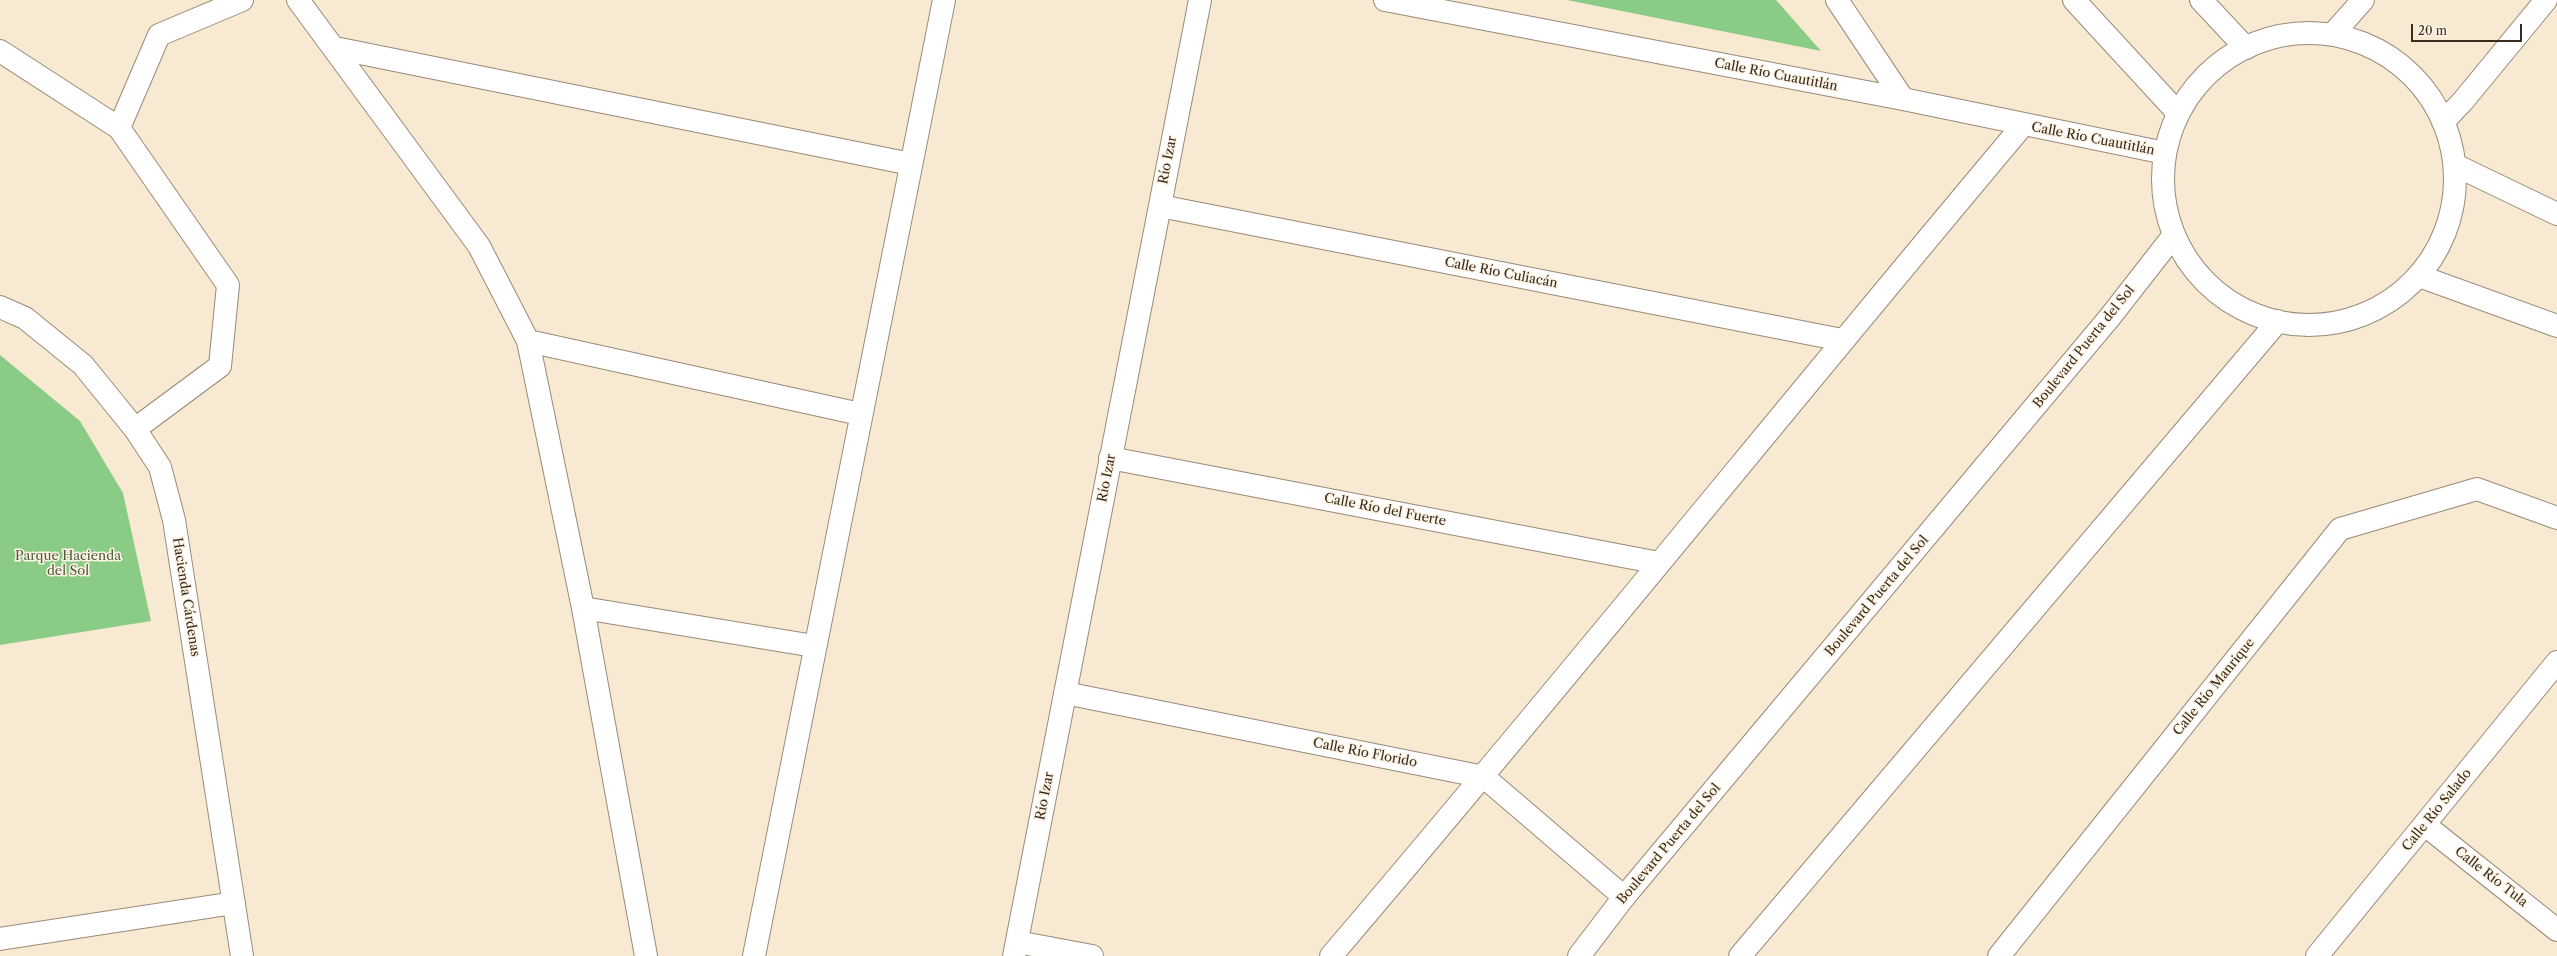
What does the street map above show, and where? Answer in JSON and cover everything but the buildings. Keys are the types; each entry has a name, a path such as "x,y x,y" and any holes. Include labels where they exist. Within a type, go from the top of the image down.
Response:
{"street":[{"path":"119,128 159,35 242,0"},
{"path":"298,0 335,48 479,246 528,341 583,608 646,956"},
{"path":"754,956 860,414 944,0"},
{"name":"Río Izar","path":"1015,949 1200,0"},
{"name":"Calle Río Cuautitlán","path":"1386,0 1903,99 2023,125 2165,153"},
{"path":"1837,0 1903,99"},
{"path":"2074,0 2178,113"},
{"path":"2201,0 2246,48"},
{"path":"2332,36 2363,0"},
{"path":"2443,122 2463,101 2546,0"},
{"path":"2291,34 2332,36 2374,48 2398,63 2420,84 2437,108 2449,136 2455,165 2454,195 2448,224 2436,252 2419,276 2396,296 2371,311 2342,321 2313,324 2278,321 2254,314 2227,300 2206,283 2189,263 2174,235 2167,214 2163,188 2165,153 2178,113 2194,88 2214,68 2246,48 2263,40 2291,34"},
{"path":"335,48 911,164"},
{"path":"0,51 119,128 228,286 220,366 135,429"},
{"path":"1331,956 1484,777 1842,340 2023,125"},
{"path":"2455,165 2557,214"},
{"name":"Calle Río Culiacán","path":"1160,206 1842,340"},
{"name":"Boulevard Puerta del Sol","path":"1579,956 1624,897 2110,317 2174,235"},
{"path":"2419,276 2557,326"},
{"name":"Hacienda Cárdenas","path":"0,307 25,318 83,365 135,429 160,467 174,520 242,956"},
{"path":"1740,956 2278,321"},
{"path":"528,341 860,414"},
{"name":"Calle Río del Fuerte","path":"1110,458 1659,563"},
{"name":"Calle Río Manrique","path":"1999,956 2340,529 2477,489 2557,518"},
{"path":"583,608 814,646"},
{"name":"Calle Río Salado","path":"2317,956 2557,662"},
{"name":"Calle Río Florido","path":"1065,693 1484,777 1624,897"},
{"name":"Calle Río Tula","path":"2425,825 2557,930"},
{"path":"0,939 234,903"},
{"path":"1015,949 1092,956"}],"green space":[{"path":"1567,0 1776,0 1821,51"},
{"name":"Parque Hacienda del Sol","path":"0,355 80,421 123,493 151,621 0,645"}]}
